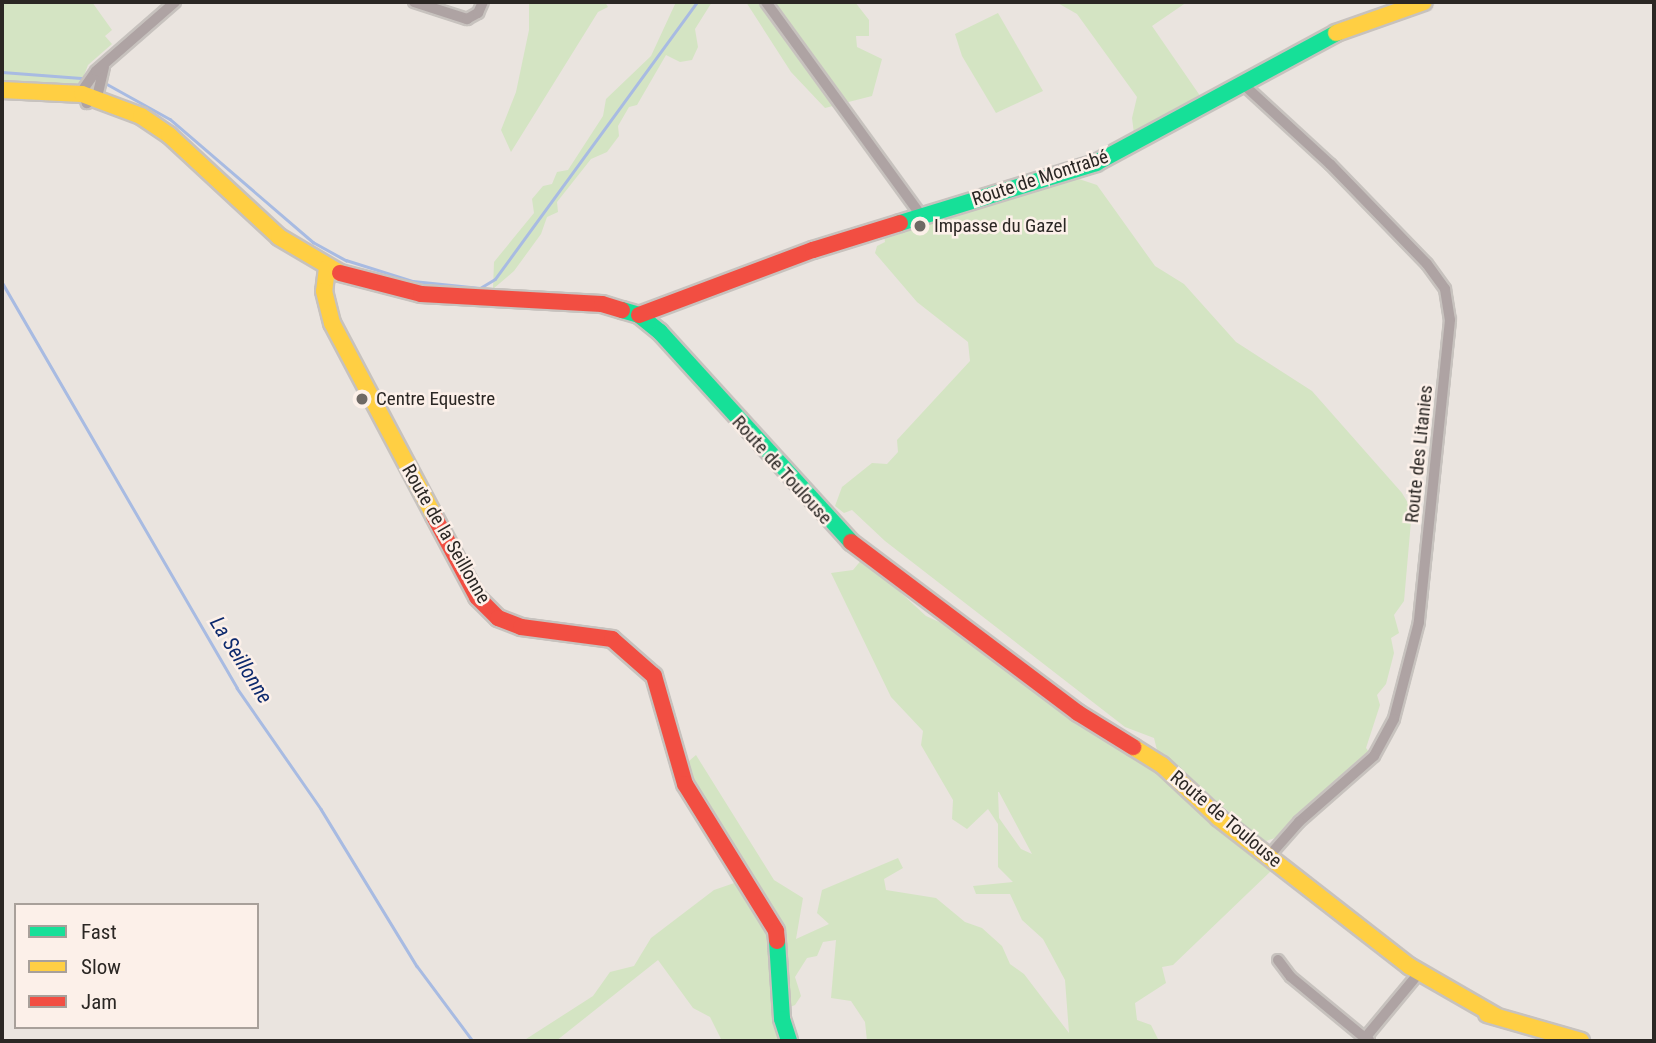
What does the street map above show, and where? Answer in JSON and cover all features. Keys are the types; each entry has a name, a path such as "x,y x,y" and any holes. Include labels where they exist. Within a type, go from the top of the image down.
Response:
{"street":[{"path":"89,98 104,67 175,2"},
{"path":"414,2 467,19 478,13 483,2"},
{"path":"765,2 920,215"},
{"name":"Route de Montrabé","path":"639,315 920,215 1096,163 1339,32 1424,2"},
{"name":"Route des Litanies","path":"1244,85 1330,164 1427,264 1445,289 1450,320 1420,611 1394,719 1374,756 1299,822 1269,856"},
{"name":"Route de Toulouse","path":"2,91 89,98 155,124 272,232 327,268 346,277 421,294 602,304 639,315 660,332 840,533 1078,713 1162,765 1417,976 1496,1016 1581,1041"},
{"name":"Route de la Seillonne","path":"327,268 324,291 353,365 469,583 487,609 521,627 612,639 635,654 654,676 685,784 776,931 781,1009 789,1041"},
{"path":"330,312 346,277"},
{"path":"1279,960 1285,972 1368,1040 1417,976"}],"green space":[{"path":"2,2 92,2 112,30 105,36 112,44 88,65 80,86 2,81"},
{"path":"529,2 605,2 608,7 598,12 511,152 501,130 516,92 529,30"},
{"path":"676,2 712,2 695,29 698,47 692,60 680,62 666,55 637,105 629,107 618,126 619,136 607,152 591,159 557,202 558,212 547,217 541,234 514,271 493,289 494,262 534,213 532,199 543,186 552,184 557,172 568,170 603,116 606,99 651,56"},
{"path":"746,2 855,2 869,20 869,36 856,36 857,47 882,59 872,96 825,108 791,72"},
{"path":"1056,2 1187,2 1152,26 1205,103 1135,141 1132,118 1137,97 1077,14"},
{"path":"998,13 1043,91 996,113 962,56 955,34"},
{"path":"1076,178 1097,185 1155,266 1184,284 1236,342 1312,391 1402,493 1412,510 1404,601 1394,615 1399,633 1391,638 1394,653 1386,684 1377,695 1380,705 1366,748 1370,753 1275,838 1266,841 1157,750 1154,738 1125,727 885,541 852,510 844,513 835,506 842,487 872,463 887,464 898,452 897,440 970,361 968,342 917,302 875,253 877,246 885,242 884,235"},
{"path":"863,558 926,616 948,626 1059,710 1163,778 1207,821 1272,870 1173,965 1162,967 1166,983 1135,1003 1137,1020 1151,1025 1159,1041 867,1041 865,1022 851,1001 831,998 836,940 823,942 817,956 807,958 795,977 801,996 795,1005 776,1013 784,1041 722,1041 710,1017 693,1008 658,960 556,1041 523,1041 593,996 610,972 634,966 651,938 714,890 743,880 682,767 696,755 774,880 803,898 796,939 829,924 817,913 822,890 898,858 903,868 884,879 886,890 936,898 965,922 982,928 1002,946 1010,964 1024,974 1069,1033 1065,980 1043,939 1022,920 1010,894 976,894 973,886 1013,882 998,867 998,824 988,809 967,829 952,819 953,800 921,745 923,731 891,697 831,573 853,570","holes":["999,792 1032,854 1021,849 999,818"]}],"waterway":[{"path":"107,84 170,119 313,242 346,260 413,281 480,288 495,279 697,2"},
{"path":"2,72 81,78"},
{"name":"La Seillonne","path":"2,282 237,688 321,809 417,966 473,1041"}],"traffic: fast":[{"path":"900,223 1096,163 1336,33"},
{"path":"622,310 639,315 660,332 851,542"},
{"path":"777,941 782,1019 789,1041"}],"traffic: slow":[{"path":"1336,33 1424,2"},
{"path":"2,90 82,94 141,116 169,135 279,237 340,273"},
{"path":"327,268 324,291 332,323 434,516"},
{"path":"1133,747 1162,765 1219,818 1409,966 1496,1016"},
{"path":"1487,1014 1581,1041"}],"traffic: jam":[{"path":"639,315 813,250 900,223"},
{"path":"340,273 421,294 602,304 622,310"},
{"path":"434,516 477,597 498,618 521,627 612,639 654,676 685,784 776,931 777,941"},
{"path":"851,542 1078,713 1133,747"}],"place":[{"name":"Impasse du Gazel","path":"920,226"},
{"name":"Centre Equestre","path":"362,399"}]}
